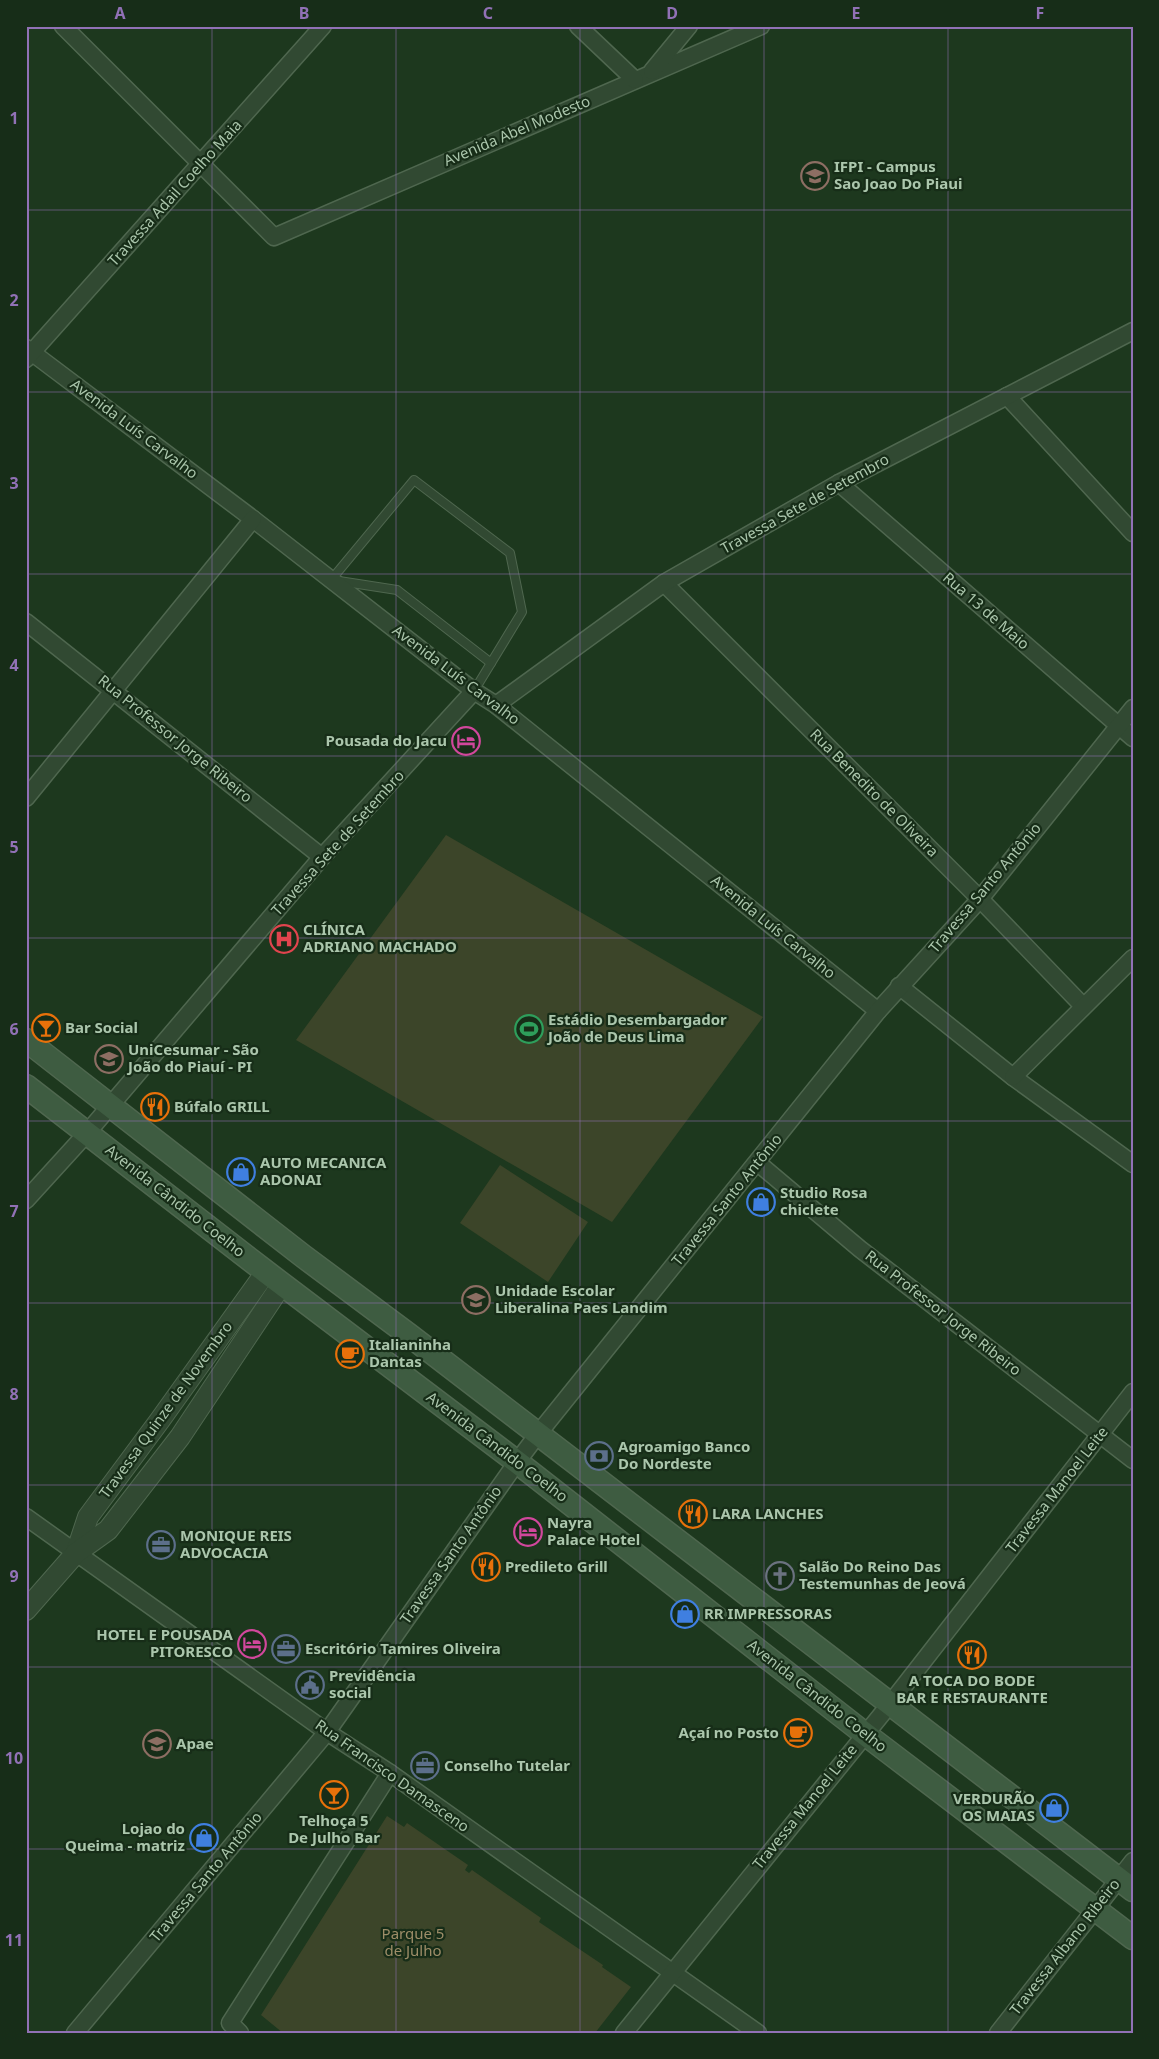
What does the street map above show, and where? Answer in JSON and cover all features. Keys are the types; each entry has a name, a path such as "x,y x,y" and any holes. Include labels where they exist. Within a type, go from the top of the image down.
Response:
{"main road":[{"path":"26,1040 303,1256 1125,1884"},
{"name":"Avenida Cândido Coelho","path":"26,1086 274,1278 517,1462 865,1734 1133,1938"}],"street":[{"path":"64,26 201,164"},
{"path":"578,26 643,77 689,26"},
{"name":"Avenida Abel Modesto","path":"201,164 274,237 761,26"},
{"name":"Travessa Adail Coelho Maia","path":"28,353 201,164 315,29"},
{"name":"Travessa Sete de Setembro","path":"496,705 664,583 839,483 1133,331"},
{"name":"Avenida Luís Carvalho","path":"28,353 253,519 474,691 496,705 878,1012"},
{"path":"1007,396 1133,534"},
{"name":"Rua 13 de Maio","path":"839,483 1133,738"},
{"path":"26,798 253,519"},
{"name":"Rua Benedito de Oliveira","path":"664,583 980,899 1083,1006"},
{"name":"Rua Professor Jorge Ribeiro","path":"26,622 322,857"},
{"name":"Travessa Sete de Setembro","path":"26,1200 87,1133 322,857 474,691"},
{"name":"Travessa Santo Antônio","path":"75,2033 327,1732 538,1434 899,986 980,899 1133,708"},
{"path":"1013,1077 1133,958"},
{"path":"899,986 1013,1077 1133,1164"},
{"name":"Rua Professor Jorge Ribeiro","path":"758,1162 860,1249 1133,1460"},
{"name":"Travessa Quinze de Novembro","path":"76,1553 88,1517 160,1420 274,1278"},
{"name":"Travessa Quinze de Novembro","path":"26,1610 76,1553 108,1530 180,1437 274,1278"},
{"name":"Travessa Manoel Leite","path":"624,2033 890,1704 1133,1392"},
{"path":"160,1420 180,1437"},
{"name":"Rua Francisco Damasceno","path":"26,1517 327,1732 390,1773 758,2033"},
{"path":"235,2028 390,1773"},
{"name":"Travessa Albano Ribeiro","path":"998,2033 1095,1908 1125,1884 1133,1861"}],"lane":[{"path":"331,580 414,480 510,553 522,612 474,691"},
{"path":"331,580 397,590 491,663"}],"green space":[{"name":"Estádio Desembargador João de Deus Lima","path":"446,835 763,1017 612,1222 296,1040"},
{"path":"500,1165 588,1222 548,1282 460,1223"},
{"name":"Parque 5 de Julho","path":"387,1816 404,1827 407,1823 468,1865 465,1870 469,1873 472,1870 541,1918 539,1922 603,1965 602,1967 631,1987 595,2033 283,2033 261,2015"}],"place":[{"name":"IFPI - Campus Sao Joao Do Piaui","path":"815,176"},
{"name":"Pousada do Jacu","path":"466,741"},
{"name":"CLÍNICA ADRIANO MACHADO","path":"284,939"},
{"name":"Bar Social","path":"46,1028"},
{"name":"Estádio Desembargador João de Deus Lima","path":"529,1029"},
{"name":"UniCesumar - São João do Piauí - PI","path":"109,1059"},
{"name":"Búfalo GRILL","path":"155,1107"},
{"name":"AUTO MECANICA ADONAI","path":"241,1172"},
{"name":"Studio Rosa chiclete","path":"761,1202"},
{"name":"Unidade Escolar Liberalina Paes Landim","path":"476,1300"},
{"name":"Italianinha Dantas","path":"350,1354"},
{"name":"Agroamigo Banco Do Nordeste","path":"599,1456"},
{"name":"LARA LANCHES","path":"693,1514"},
{"name":"Nayra Palace Hotel","path":"528,1532"},
{"name":"MONIQUE REIS ADVOCACIA","path":"161,1545"},
{"name":"Predileto Grill","path":"486,1567"},
{"name":"Salão Do Reino Das Testemunhas de Jeová","path":"780,1576"},
{"name":"RR IMPRESSORAS","path":"685,1614"},
{"name":"HOTEL E POUSADA PITORESCO","path":"252,1644"},
{"name":"Escritório Tamires Oliveira","path":"286,1649"},
{"name":"A TOCA DO BODE BAR E RESTAURANTE","path":"972,1655"},
{"name":"Previdência social","path":"310,1685"},
{"name":"Açaí no Posto","path":"798,1733"},
{"name":"Apae","path":"157,1744"},
{"name":"Conselho Tutelar","path":"425,1766"},
{"name":"Telhoça 5 De Julho Bar","path":"334,1795"},
{"name":"VERDURÃO OS MAIAS","path":"1054,1808"},
{"name":"Lojao do Queima - matriz","path":"204,1838"}]}
